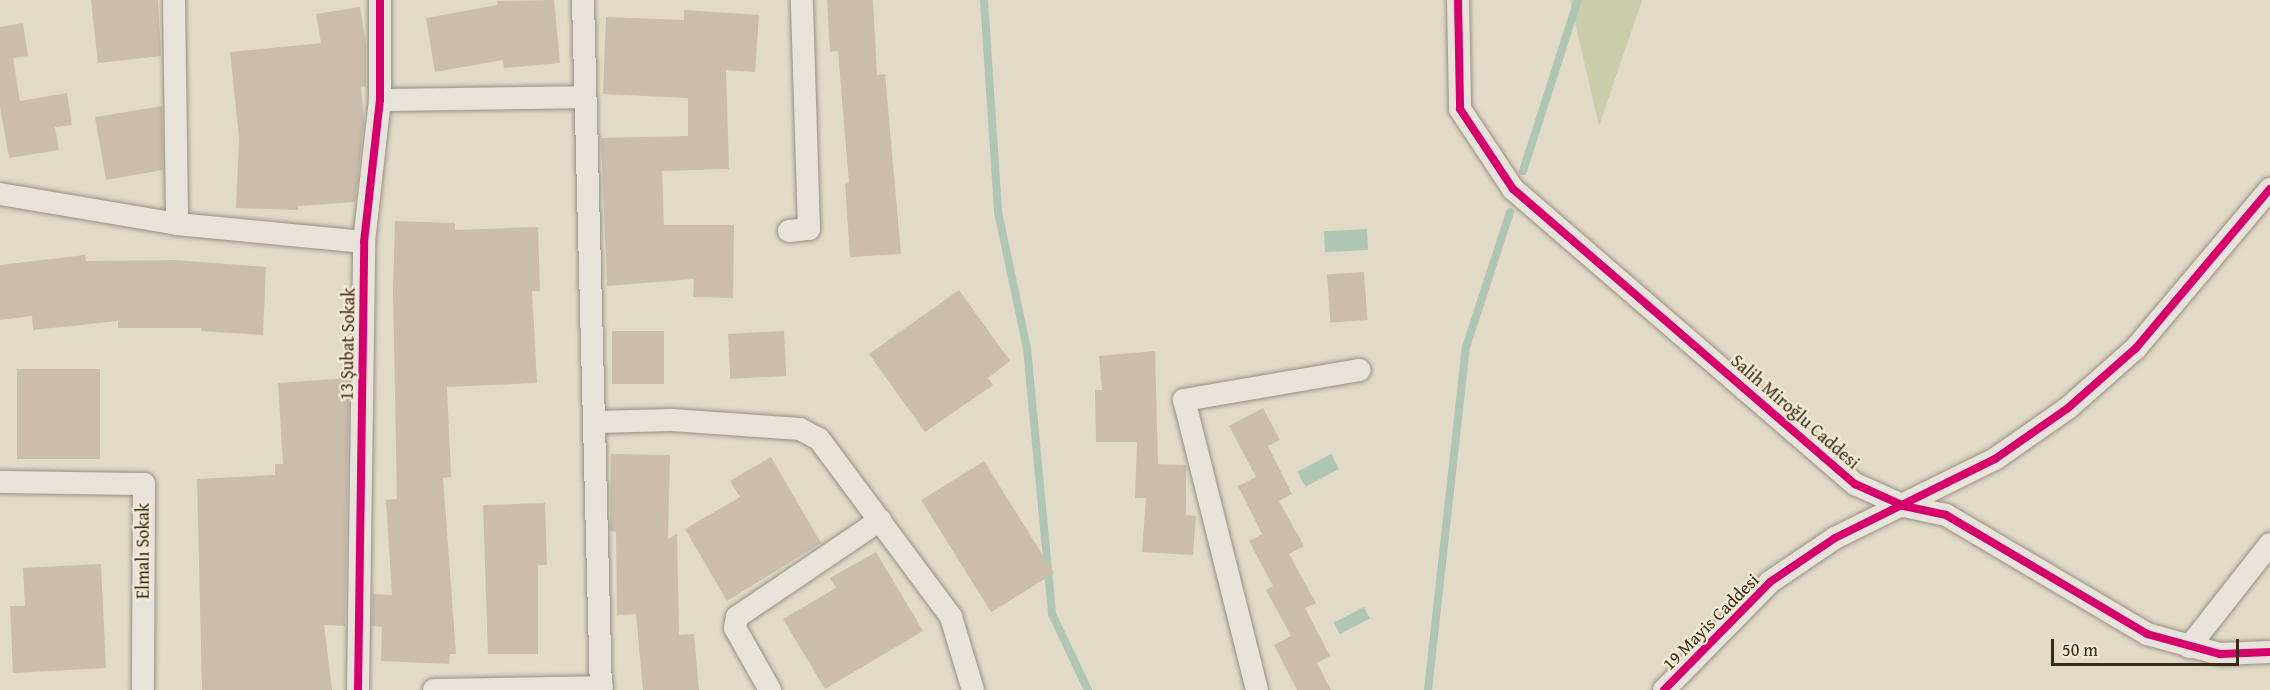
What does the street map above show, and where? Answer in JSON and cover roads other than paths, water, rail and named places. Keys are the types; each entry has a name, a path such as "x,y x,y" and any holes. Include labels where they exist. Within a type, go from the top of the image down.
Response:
{"street":[{"path":"174,0 177,224"},
{"name":"13 Şubat Sokak","path":"358,690 364,242 380,100 380,0"},
{"path":"434,690 602,689 583,0"},
{"path":"789,231 808,229 802,0"},
{"name":"Salih Miroğlu Caddesi","path":"1458,0 1460,109 1513,189 1855,484 1904,506 1946,515 2146,634 2220,654 2270,652"},
{"path":"380,100 585,97"},
{"path":"1904,506 1995,459 2068,408 2136,348 2270,189"},
{"path":"0,194 177,224 364,242"},
{"path":"1257,690 1184,400 1359,370"},
{"path":"596,422 672,420 800,429 819,439 951,617 973,690"},
{"name":"Elmalı Sokak","path":"0,483 144,484 143,690"},
{"name":"19 Mayis Caddesi","path":"1664,690 1770,582 1835,538 1904,506"},
{"path":"770,690 735,628 737,617 880,520"},
{"path":"2189,647 2270,544"}],"waterway":[{"path":"984,0 998,212 1027,348 1052,614 1088,690"},
{"path":"1523,171 1578,0"},
{"path":"1428,690 1466,347 1510,212"}]}
